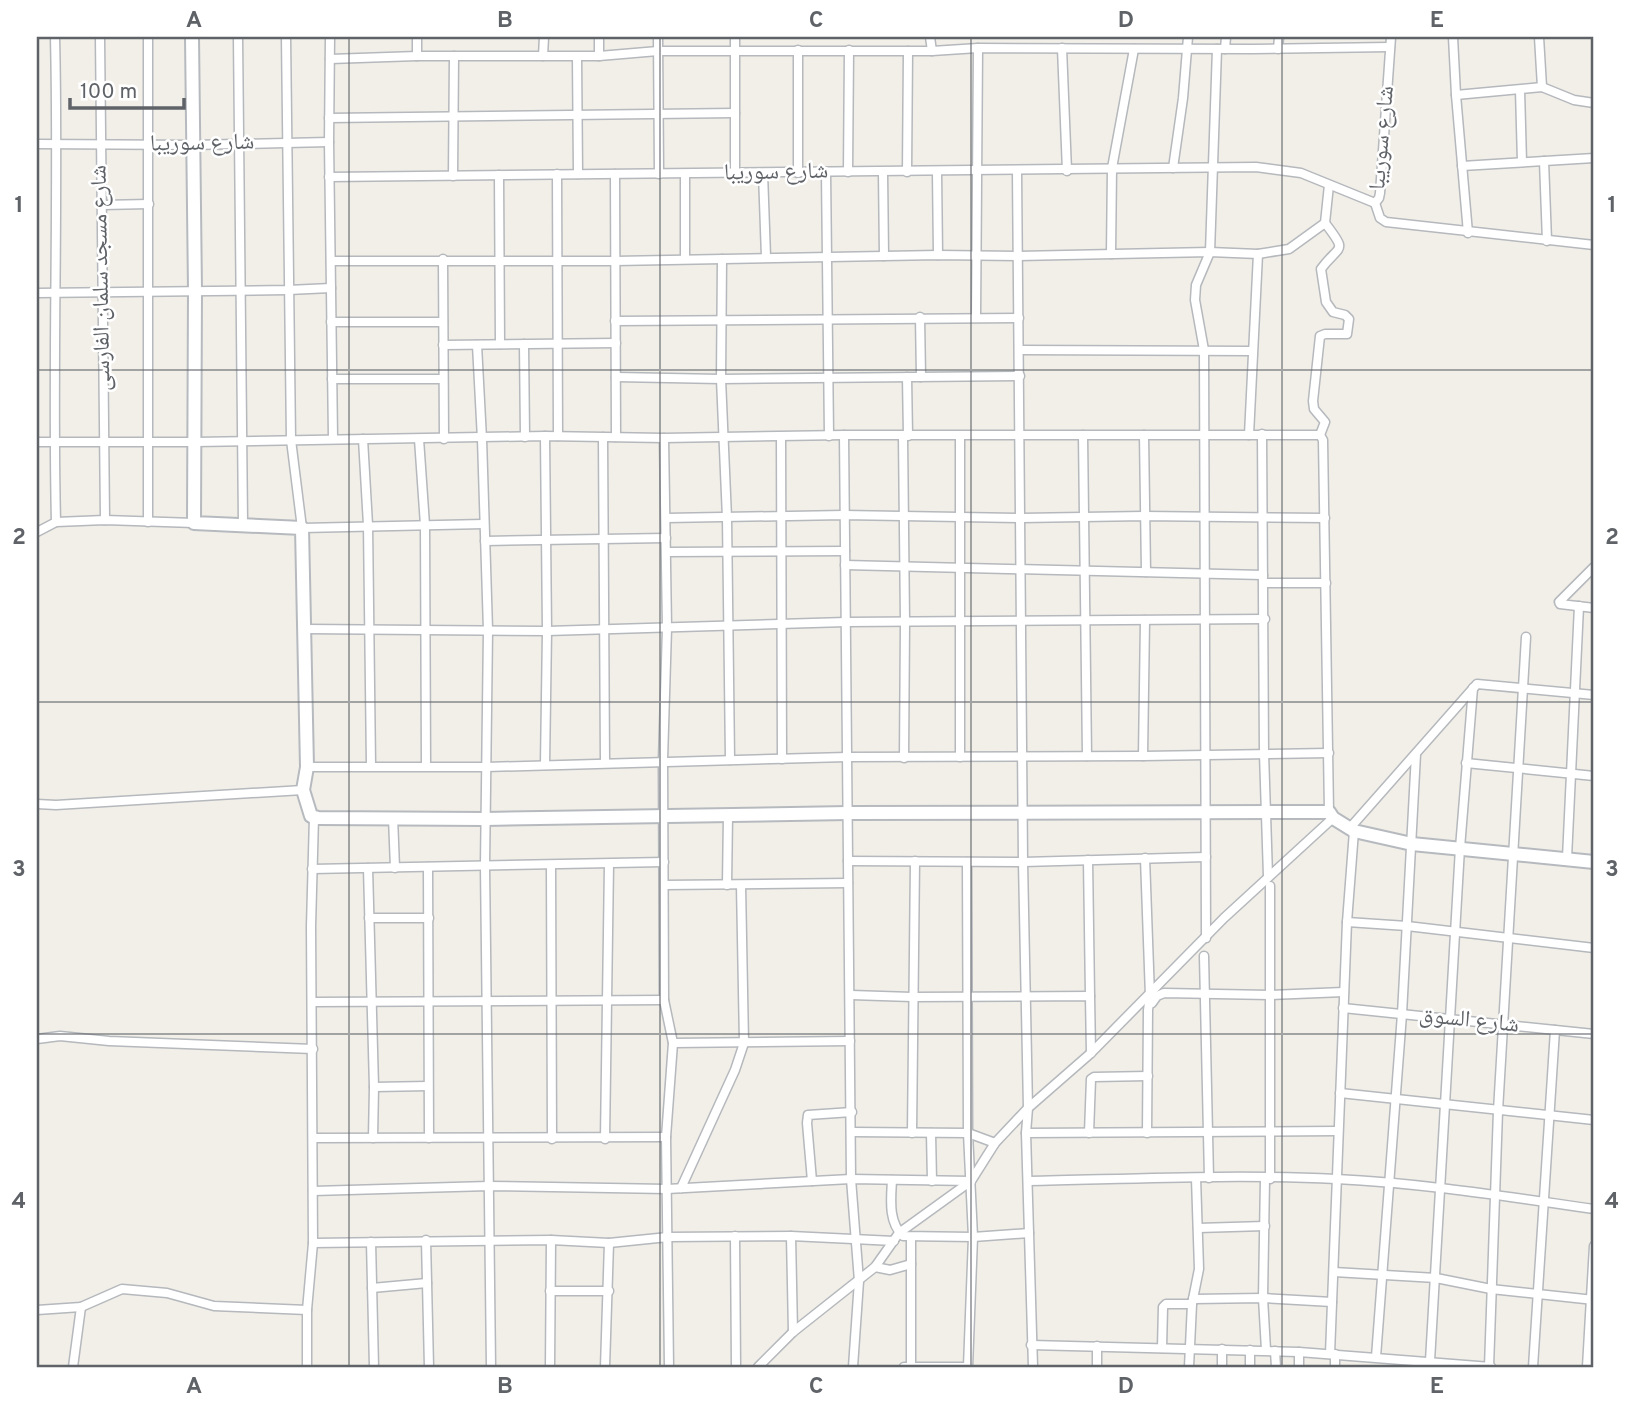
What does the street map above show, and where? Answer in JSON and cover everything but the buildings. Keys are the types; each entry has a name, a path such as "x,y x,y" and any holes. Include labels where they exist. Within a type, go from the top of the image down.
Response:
{"street":[{"path":"55,37 58,144 54,293 56,522"},
{"name":"شارع مسجد سلمان الفارسى","path":"100,37 106,520"},
{"path":"148,37 148,522"},
{"path":"191,37 195,291 194,523"},
{"path":"238,37 243,524"},
{"path":"286,37 291,440 302,528 306,629 307,767 303,790 309,813 314,817 485,819 848,813 1266,811 1331,815 1352,830 1412,844 1594,862"},
{"path":"330,37 333,438"},
{"path":"417,37 417,56"},
{"path":"543,56 544,37"},
{"path":"599,37 599,56"},
{"path":"658,37 659,174"},
{"path":"735,37 735,174"},
{"path":"930,37 932,51"},
{"path":"1029,37 1030,48"},
{"path":"1078,37 1078,48"},
{"path":"1173,168 1188,37"},
{"path":"1206,937 1204,351 1195,300 1196,285 1210,252 1221,49 1226,37"},
{"path":"1279,37 1279,49"},
{"name":"شارع سوريبا","path":"330,177 1285,169 1375,203 1380,193 1391,37"},
{"path":"1453,37 1468,233"},
{"path":"1539,37 1542,87"},
{"path":"330,59 417,56 577,57 658,51 1390,47"},
{"path":"976,317 978,48"},
{"path":"1062,48 1067,171"},
{"path":"1111,254 1112,169 1134,49"},
{"path":"798,50 798,173"},
{"path":"848,172 849,50"},
{"path":"907,172 908,51"},
{"path":"453,176 454,56"},
{"path":"577,57 578,174"},
{"path":"1456,95 1542,87 1574,100 1594,103"},
{"path":"1520,90 1522,162"},
{"path":"329,118 735,113"},
{"name":"شارع سوريبا","path":"37,144 329,142"},
{"path":"1462,166 1594,158"},
{"path":"1544,161 1547,241"},
{"path":"1017,171 1023,862 1028,1108 1026,1133 1033,1367"},
{"path":"826,172 829,436"},
{"path":"883,172 884,256"},
{"path":"937,172 938,255"},
{"path":"763,173 766,257"},
{"path":"557,174 558,436"},
{"path":"615,174 616,437"},
{"path":"685,174 685,259"},
{"path":"499,175 500,344"},
{"path":"1320,435 1325,422 1313,405 1319,339 1325,334 1347,334 1349,319 1333,312 1326,302 1321,269 1340,246 1325,223 1329,185"},
{"path":"1375,203 1380,218 1386,222 1594,245"},
{"path":"102,205 149,204"},
{"path":"331,261 615,261 1210,252 1258,254 1289,249 1325,223"},
{"path":"1249,435 1258,254"},
{"path":"443,259 444,439"},
{"path":"722,259 721,379 727,518 730,760"},
{"path":"37,293 331,288"},
{"path":"920,317 921,377"},
{"path":"615,320 1019,318"},
{"path":"331,322 443,322"},
{"path":"443,345 616,343"},
{"path":"524,344 525,436"},
{"path":"477,345 488,630 485,866 491,1367"},
{"path":"1020,350 1252,351"},
{"path":"616,377 721,379 1020,376"},
{"path":"904,758 906,377"},
{"path":"331,379 443,379"},
{"path":"1262,434 1264,753 1268,876"},
{"path":"37,442 482,439 525,436 664,438 844,435 1320,435"},
{"path":"844,435 851,1179 859,1282 853,1367"},
{"path":"1083,435 1087,756"},
{"path":"1144,435 1146,572"},
{"path":"758,1367 793,1332 876,1267 899,1233 971,1181 995,1143 1028,1108 1150,996 1206,937 1331,815 1323,440 1320,435"},
{"path":"545,436 545,765"},
{"path":"603,436 605,763"},
{"path":"960,436 960,757"},
{"path":"781,437 782,759"},
{"path":"664,438 667,628 663,760 664,1000 673,1043 666,1137 669,1367"},
{"path":"363,439 368,525 371,766"},
{"path":"419,439 425,524 426,766"},
{"path":"666,518 844,515 1325,518"},
{"path":"37,532 56,522 106,520 302,528 484,524"},
{"path":"485,541 666,538"},
{"path":"666,552 845,551"},
{"path":"845,565 1204,573 1326,583"},
{"path":"1594,567 1559,599 1560,604 1594,608"},
{"path":"1567,858 1579,606"},
{"path":"306,629 547,631 846,622 1265,619"},
{"path":"1143,756 1145,621"},
{"path":"1031,1345 1299,1352 1376,1357 1388,1363 1430,1361 1490,1367 1494,1195 1526,637"},
{"path":"1335,1367 1332,1354 1332,1302 1352,830 1473,688 1481,683 1594,695"},
{"path":"1430,1361 1460,848 1473,688"},
{"path":"307,767 485,767 847,757 1329,753"},
{"path":"1376,1357 1402,1014 1416,754"},
{"path":"1466,763 1594,776"},
{"path":"37,804 303,790"},
{"path":"727,885 728,815"},
{"path":"307,1367 307,1310 313,1243 314,817"},
{"path":"393,817 395,868"},
{"path":"848,860 1023,862 1206,857"},
{"path":"1145,858 1150,996 1147,1133"},
{"path":"1088,860 1091,1053"},
{"path":"312,869 664,862"},
{"path":"912,1133 915,862"},
{"path":"904,1367 967,1367 973,1237 968,1133 967,862"},
{"path":"605,1139 609,864"},
{"path":"551,865 552,1139"},
{"path":"428,867 429,1138"},
{"path":"368,868 373,1138"},
{"path":"664,885 848,883"},
{"path":"681,1188 724,1095 744,1043 741,885"},
{"path":"1270,886 1270,1131 1263,1298 1276,1367"},
{"path":"369,918 429,918"},
{"path":"1347,922 1456,931 1594,948"},
{"path":"1204,956 1209,1178"},
{"path":"1148,1010 1160,994 1270,995 1344,992"},
{"path":"850,995 1090,996"},
{"path":"313,1002 664,1000"},
{"name":"شارع السوق","path":"1343,1008 1594,1034"},
{"path":"1532,1367 1555,1030"},
{"path":"37,1040 61,1037 313,1049"},
{"path":"673,1043 850,1041"},
{"path":"1089,1133 1091,1079 1148,1076"},
{"path":"374,1087 428,1086"},
{"path":"1340,1093 1594,1120"},
{"path":"812,1181 808,1115 852,1112"},
{"path":"1026,1133 1338,1130"},
{"path":"852,1132 968,1133 995,1143"},
{"path":"931,1133 932,1181"},
{"path":"313,1139 666,1137"},
{"path":"1189,1367 1193,1302 1199,1269 1196,1178"},
{"path":"313,1191 489,1186 667,1189 851,1179 971,1181"},
{"path":"1028,1181 1336,1179 1494,1195 1594,1209"},
{"path":"892,1180 892,1215 894,1224 903,1236 973,1237 1029,1233"},
{"path":"1198,1228 1265,1226"},
{"path":"313,1243 426,1240 609,1243 667,1237 735,1236 894,1241"},
{"path":"735,1236 736,1367"},
{"path":"791,1236 793,1332"},
{"path":"911,1237 911,1367"},
{"path":"426,1240 429,1367"},
{"path":"550,1367 551,1240"},
{"path":"372,1242 374,1367"},
{"path":"605,1367 609,1243"},
{"path":"1587,1367 1593,1300 1594,1246"},
{"path":"876,1267 890,1270 911,1264"},
{"path":"1334,1272 1436,1278 1491,1289 1593,1300"},
{"path":"372,1288 427,1283"},
{"path":"37,1310 81,1307 122,1289 167,1293 214,1306 307,1310"},
{"path":"550,1291 609,1291"},
{"path":"1162,1348 1163,1307 1166,1304 1263,1298 1332,1302"},
{"path":"72,1367 81,1307"},
{"path":"1097,1346 1097,1367"},
{"path":"1222,1349 1222,1367"},
{"path":"1250,1350 1250,1367"},
{"path":"1299,1352 1299,1367"}]}
